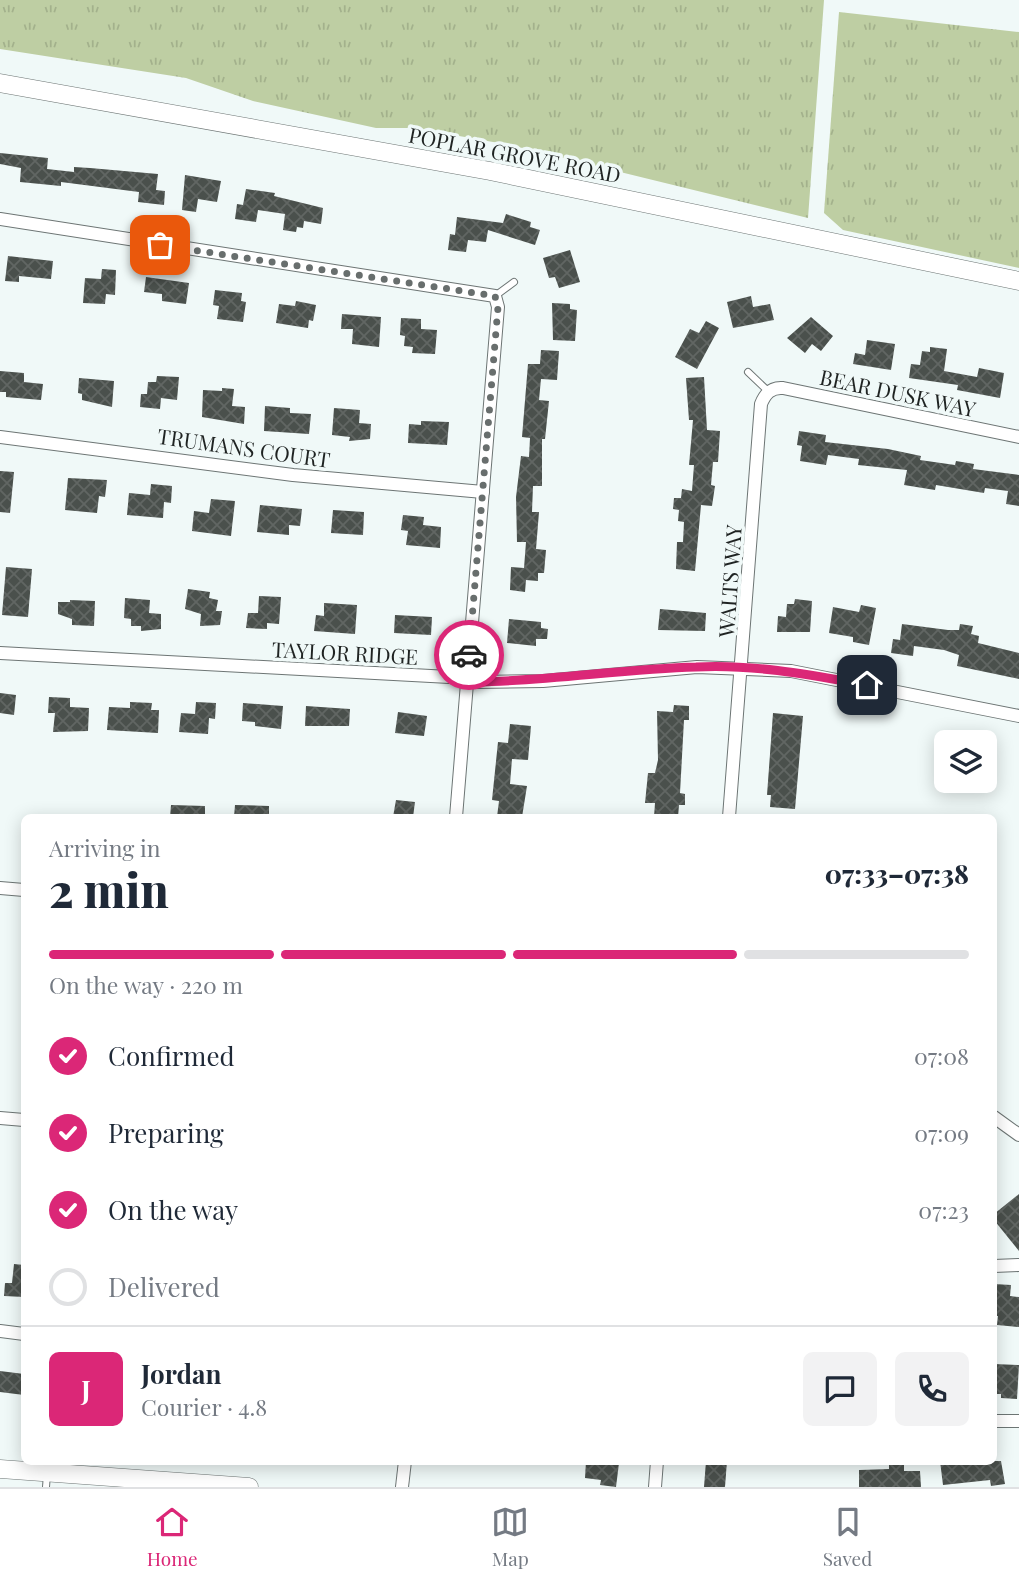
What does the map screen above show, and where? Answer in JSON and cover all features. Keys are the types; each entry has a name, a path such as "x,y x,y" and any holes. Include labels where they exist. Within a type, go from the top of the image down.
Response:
{"main road":[{"name":"POPLAR GROVE ROAD","path":"0,83 487,170 1019,281"},
{"path":"0,1469 47,1479 241,1487"}],"street":[{"path":"0,219 495,296 498,307 456,814"},
{"name":"BEAR DUSK WAY","path":"769,391 783,388 1019,437"},
{"name":"WALTS WAY","path":"729,814 761,404 769,391"},
{"name":"TRUMANS COURT","path":"0,437 293,475 483,492"},
{"name":"TAYLOR RIDGE","path":"0,653 468,678 476,682 543,681 697,667 791,671 1019,716"},
{"path":"0,888 21,890"},
{"path":"0,1118 21,1120"},
{"path":"997,1119 1019,1136"},
{"path":"997,1266 1019,1265"},
{"path":"0,1331 21,1334"},
{"path":"997,1421 1019,1421"},
{"path":"402,1487 405,1465"},
{"path":"655,1487 657,1465"}],"lane":[{"path":"495,296 514,282"},
{"path":"748,372 769,391"}],"green space":[{"path":"0,0 824,0 808,218 510,145 414,128 376,128 253,101 186,78 0,49"},
{"path":"839,12 1019,32 1019,268 843,230 824,213"}],"building":[{"path":"0,153 48,158 47,169 74,172 74,167 158,174 156,190 165,191 164,205 138,202 139,192 61,182 61,186 20,182 21,168 0,164"},
{"path":"185,175 221,181 217,202 198,199 196,212 182,210"},
{"path":"246,189 275,193 274,196 323,208 321,224 304,221 303,228 297,227 296,232 283,230 285,214 258,210 256,222 235,219 237,204 243,205"},
{"path":"506,214 531,222 530,227 540,230 535,245 488,230 486,242 468,240 466,252 448,250 450,234 455,235 457,217 503,223"},
{"path":"570,250 580,282 559,288 555,277 549,278 543,258"},
{"path":"8,256 53,261 51,279 19,276 19,282 5,281"},
{"path":"102,269 116,270 115,295 106,294 105,304 83,303 85,278 101,279"},
{"path":"146,277 189,283 186,304 162,301 162,294 144,292"},
{"path":"215,290 242,293 241,301 246,302 243,322 217,319 219,306 213,305"},
{"path":"751,296 753,307 770,304 774,320 733,328 727,302"},
{"path":"296,301 316,305 313,321 309,320 308,328 276,323 279,304 295,306"},
{"path":"552,303 570,304 570,309 577,310 575,341 553,340"},
{"path":"342,314 381,317 379,347 352,344 353,329 341,329"},
{"path":"811,317 833,336 821,351 812,344 805,353 787,338"},
{"path":"401,318 421,319 421,329 437,330 435,354 412,353 413,347 404,346 405,336 400,335"},
{"path":"706,321 719,328 697,369 675,357 690,329 699,333"},
{"path":"867,340 895,344 891,370 853,364 855,353 865,355"},
{"path":"930,347 947,349 944,371 977,377 979,368 1004,373 1000,398 957,390 958,385 909,378 911,364 920,365 922,351 930,352"},
{"path":"541,350 559,351 557,380 541,379 539,400 549,401 545,439 542,439 542,486 533,486 532,512 539,512 536,549 546,550 544,573 538,573 538,581 526,580 525,592 510,590 511,567 524,568 526,542 517,542 516,497 521,456 529,457 530,438 522,437 528,364 540,364"},
{"path":"0,371 24,373 24,382 43,384 41,400 6,397 6,392 0,392"},
{"path":"157,376 179,377 177,400 161,398 160,409 140,407 141,394 147,394 148,382 156,382"},
{"path":"704,377 707,430 720,431 718,462 713,462 711,485 715,486 712,506 701,505 695,571 676,569 677,542 683,542 684,522 678,521 679,510 673,509 674,498 681,498 682,489 692,491 694,465 689,465 693,420 689,420 686,378"},
{"path":"79,378 114,381 112,407 82,400 82,394 78,393"},
{"path":"222,388 234,389 232,406 245,407 244,424 202,417 203,390 222,391"},
{"path":"265,406 290,408 290,413 311,414 309,434 264,431"},
{"path":"334,408 360,410 359,423 371,424 370,439 349,441 350,437 332,435"},
{"path":"421,421 449,422 447,445 408,443 409,424 421,425"},
{"path":"799,431 826,435 825,442 888,449 921,456 920,460 955,465 956,461 974,464 973,469 1019,475 1019,506 1006,504 1008,491 985,488 984,493 936,485 935,490 904,485 907,470 858,465 859,459 828,455 826,465 800,461 802,446 797,445"},
{"path":"0,471 14,472 10,513 0,512"},
{"path":"68,478 107,480 105,497 99,496 97,513 65,510"},
{"path":"151,484 172,486 171,503 164,502 163,518 127,515 129,493 150,495"},
{"path":"211,499 235,501 231,536 192,531 194,511 209,513"},
{"path":"260,505 302,509 300,526 289,525 289,535 257,532"},
{"path":"333,510 364,512 363,535 331,533"},
{"path":"403,515 424,517 423,525 441,527 440,548 406,545 408,531 401,530"},
{"path":"6,567 32,569 28,617 2,615"},
{"path":"188,589 210,592 209,598 218,600 216,611 222,611 220,625 200,626 201,614 185,609"},
{"path":"259,596 281,597 279,624 267,623 267,629 246,628 248,613 258,613"},
{"path":"125,598 150,600 149,613 161,614 161,629 141,631 141,626 131,626 131,619 124,618"},
{"path":"795,599 812,601 810,632 777,632 778,616 786,617 787,604 794,604"},
{"path":"95,601 94,626 72,625 72,619 58,614 58,602"},
{"path":"324,603 357,605 355,634 314,631 316,615 324,616"},
{"path":"861,605 876,608 869,645 853,642 853,637 829,633 833,607 859,612"},
{"path":"660,609 706,613 705,631 658,630"},
{"path":"395,615 432,617 431,635 394,633"},
{"path":"509,619 541,622 541,628 548,629 547,639 536,639 536,646 507,643"},
{"path":"902,624 948,630 959,630 960,624 973,626 971,634 979,636 978,643 1019,653 1019,679 957,666 959,655 944,650 914,646 913,656 891,653 893,639 900,640"},
{"path":"0,693 16,695 14,715 0,713"},
{"path":"49,697 70,698 70,707 89,708 88,731 53,732 55,713 48,713"},
{"path":"130,702 152,703 151,710 159,710 158,733 107,730 109,707 130,708"},
{"path":"196,702 216,703 215,719 209,718 208,734 179,732 181,713 195,714"},
{"path":"243,703 283,706 281,729 255,726 255,722 242,721"},
{"path":"674,705 689,706 689,720 684,720 680,793 685,794 685,805 679,805 678,814 654,814 655,803 645,803 648,773 655,773 658,760 657,711 673,712"},
{"path":"306,706 350,709 349,726 305,726"},
{"path":"398,712 427,716 424,736 395,733"},
{"path":"773,713 803,716 795,809 770,807 771,795 767,795"},
{"path":"510,724 531,726 528,760 512,759 510,784 527,786 522,814 497,814 499,801 492,800 498,742 508,743"},
{"path":"396,800 415,802 413,814 394,814"},
{"path":"171,805 205,806 205,814 170,814"},
{"path":"235,805 269,806 269,814 234,814"},
{"path":"1019,1194 1019,1251 997,1224 997,1212"},
{"path":"14,1264 21,1265 21,1297 4,1296 5,1283 12,1283"},
{"path":"997,1284 1011,1285 1010,1296 1019,1297 1019,1327 997,1325"},
{"path":"997,1364 1019,1365 1017,1399 1001,1398 1001,1394 997,1394"},
{"path":"0,1371 21,1374 21,1395 0,1392"},
{"path":"997,1461 1001,1461 1005,1484 991,1486 990,1480 943,1485 940,1465 997,1465"},
{"path":"586,1465 619,1465 616,1487 600,1485 601,1480 585,1478"},
{"path":"706,1465 727,1465 725,1487 704,1487"},
{"path":"889,1465 904,1465 904,1471 920,1471 921,1487 859,1487 859,1470 889,1469"}],"way so far":[{"path":"160,245 495,296 498,307 469,655"}],"route":[{"path":"469,655 468,678 476,682 543,681 697,667 791,671 867,685"}]}
